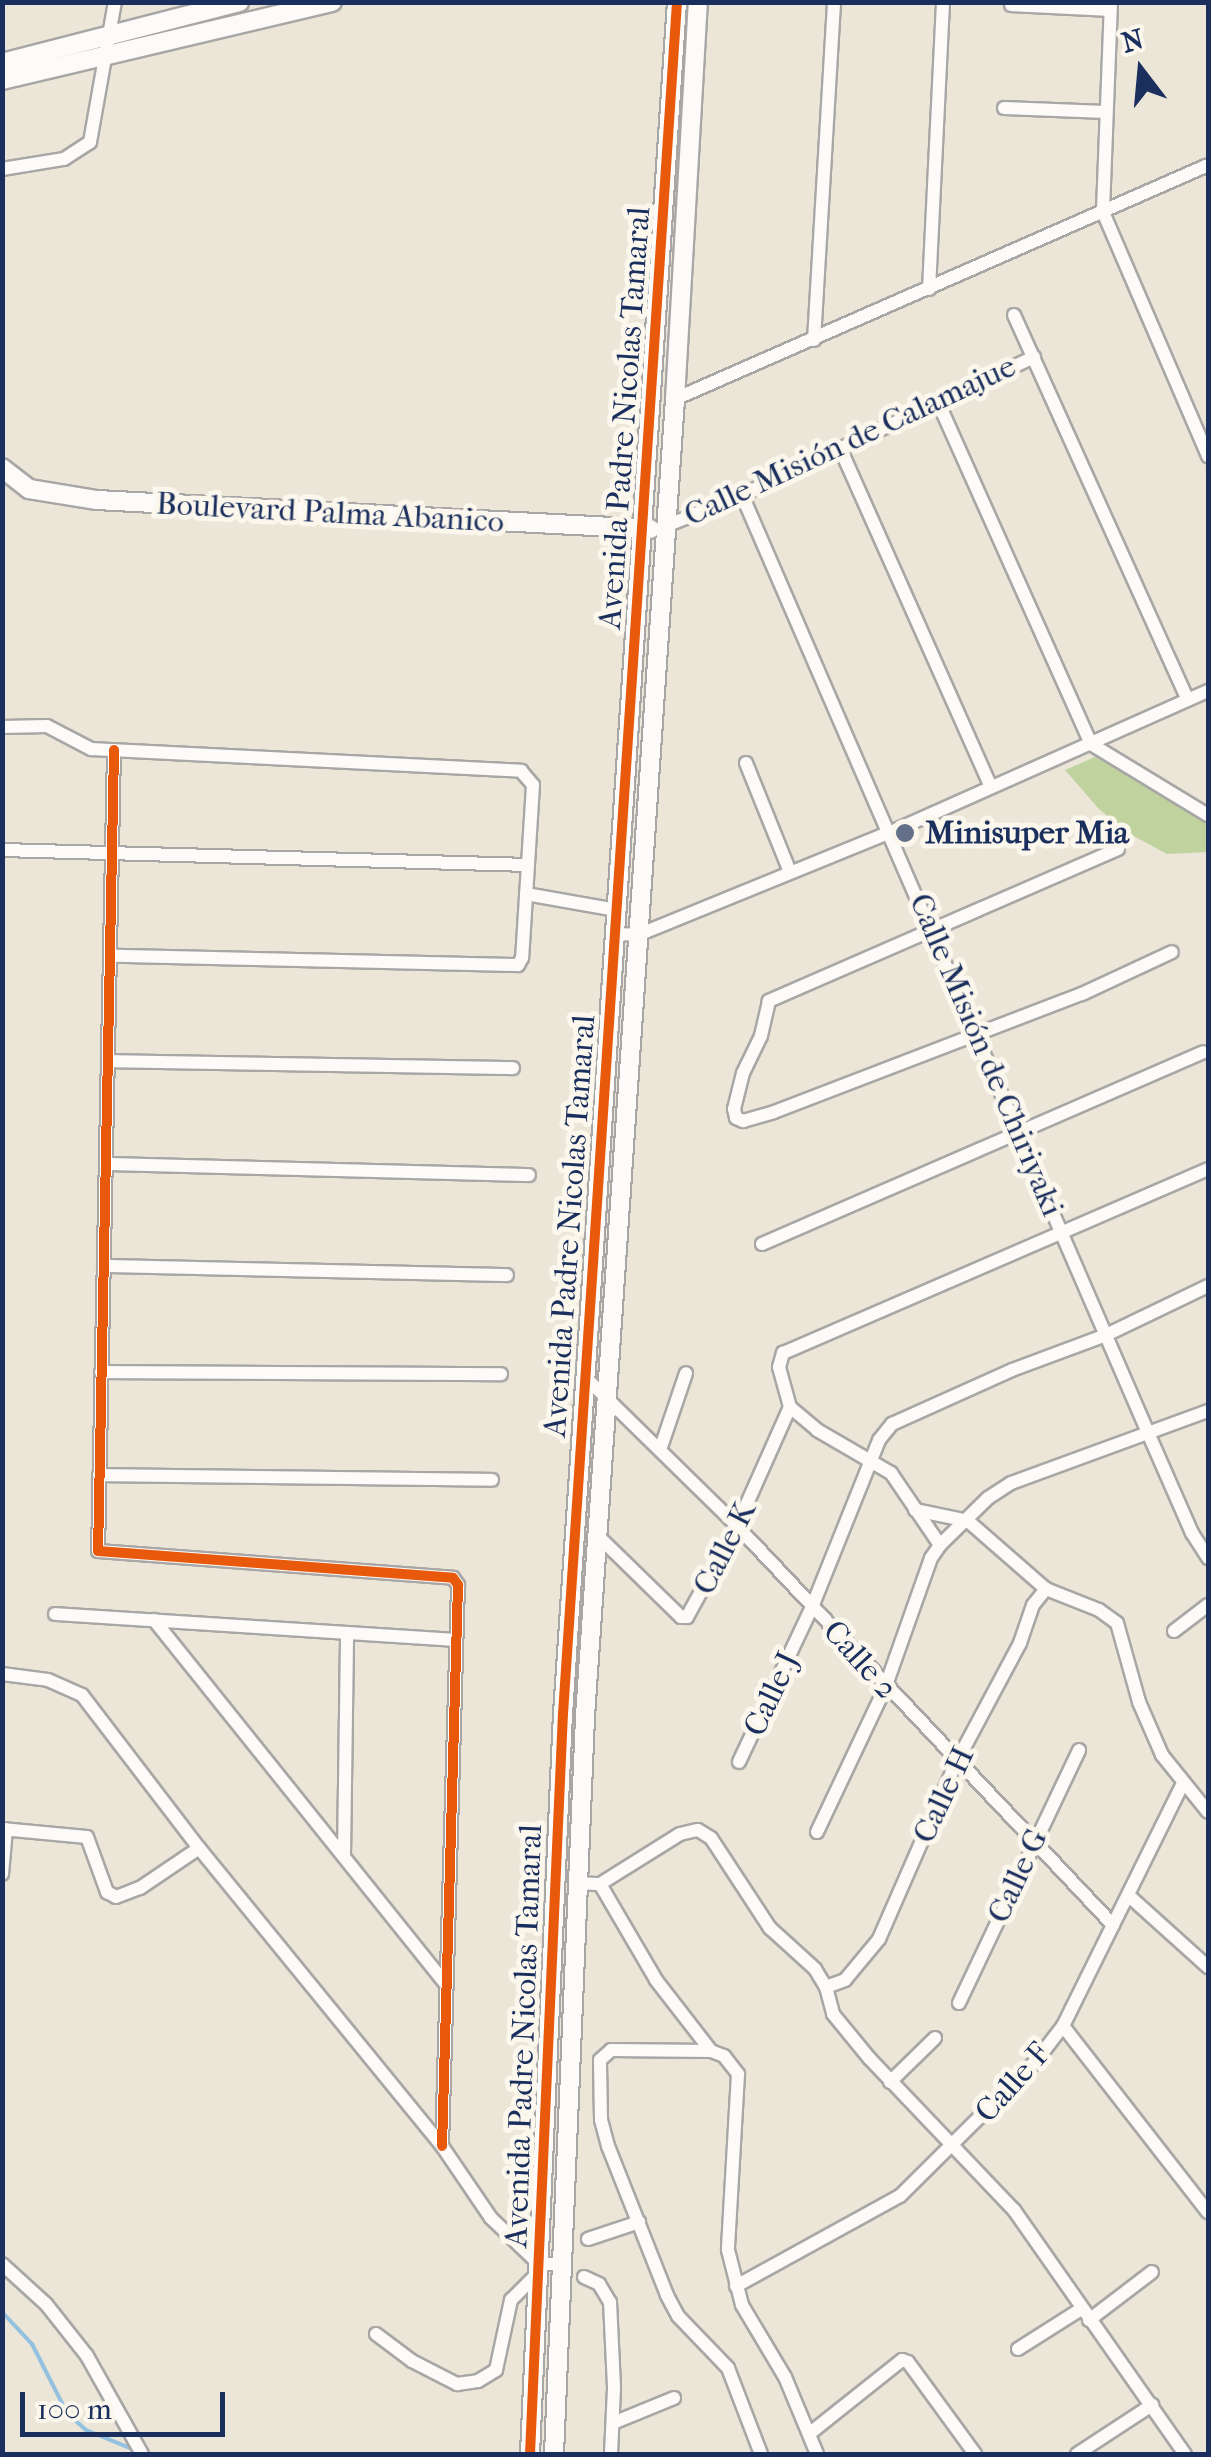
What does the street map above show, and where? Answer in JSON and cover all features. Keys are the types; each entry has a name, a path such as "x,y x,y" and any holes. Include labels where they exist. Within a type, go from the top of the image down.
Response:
{"street":[{"path":"2,169 64,158 90,142 115,2"},
{"path":"2,63 108,39 239,2"},
{"path":"2,80 104,59 332,2"},
{"name":"Avenida Padre Nicolas Tamaral","path":"530,2454 563,1714 583,1376 616,934 676,2"},
{"name":"Avenida Padre Nicolas Tamaral","path":"554,2454 596,1534 675,399 698,2"},
{"path":"814,340 834,2"},
{"path":"929,289 944,2"},
{"path":"1011,4 1110,6 1103,212 1208,456"},
{"path":"1004,108 1106,112"},
{"path":"675,399 1208,166"},
{"path":"1014,315 1188,700"},
{"name":"Calle Misión de Calamajue","path":"666,526 742,495 1034,357"},
{"path":"938,402 1091,744 1208,814"},
{"path":"840,448 991,788"},
{"name":"Boulevard Palma Abanico","path":"2,468 29,489 97,500 642,530 666,526"},
{"name":"Calle Misión de Chiriyaki","path":"742,495 978,1033 1149,1436 1192,1534 1208,1558"},
{"path":"616,934 638,935 890,832 1208,691"},
{"path":"2,727 46,726 91,749 520,772 534,785 522,958 510,966 110,956"},
{"path":"114,750 98,1552 453,1578 458,1584 442,2146"},
{"path":"746,763 790,872"},
{"path":"2,850 528,866"},
{"path":"1118,850 769,1001 757,1046 743,1073 734,1109 736,1118 742,1121 774,1112 1082,994 1172,952"},
{"path":"526,894 616,910"},
{"path":"762,1244 1202,1052"},
{"path":"108,1061 513,1068"},
{"path":"106,1164 530,1175"},
{"path":"940,1545 891,1473 817,1430 790,1407 779,1359 784,1353 1208,1169"},
{"path":"104,1266 507,1275"},
{"name":"Calle J","path":"739,1762 812,1606 872,1459 892,1424 1106,1335 1208,1286"},
{"path":"101,1372 501,1374"},
{"path":"660,1450 686,1372"},
{"name":"Calle 2","path":"583,1376 737,1526 885,1688 1113,1925"},
{"name":"Calle K","path":"596,1534 682,1617 688,1617 737,1526 790,1407"},
{"path":"817,1832 885,1688 931,1558 940,1545 988,1498 1012,1483 1149,1436 1208,1411"},
{"path":"99,1476 492,1480"},
{"path":"916,1510 968,1521 1046,1589 1098,1610 1117,1623 1162,1755 1208,1812"},
{"name":"Calle H","path":"826,1987 845,1980 879,1938 956,1763 1020,1643 1033,1605 1046,1589"},
{"path":"1174,1630 1208,1605"},
{"path":"56,1614 454,1640"},
{"path":"154,1620 445,1982"},
{"path":"344,1856 347,1633"},
{"path":"2,1674 48,1680 82,1695 199,1848 442,2146 491,2218 540,2268"},
{"name":"Calle G","path":"958,2003 1079,1750"},
{"name":"Calle F","path":"736,2286 900,2196 998,2104 1063,2026 1183,1783"},
{"path":"2,1874 4,1829 87,1837 106,1892 116,1896 140,1888 199,1848"},
{"path":"578,1883 600,1884 680,1834 698,1830 711,1838 770,1928 815,1969 826,1987 833,2014 890,2082 1014,2210 1185,2454"},
{"path":"600,1884 656,1980 711,2051"},
{"path":"1128,1895 1208,1967"},
{"path":"1063,2026 1208,2212"},
{"path":"890,2082 935,2038"},
{"path":"761,2454 728,2368 678,2316 601,2120 600,2060 611,2050 711,2051 724,2056 738,2074 728,2250 742,2305 785,2377 817,2454"},
{"path":"588,2240 639,2222"},
{"path":"2,2264 46,2304 87,2356 142,2454"},
{"path":"376,2334 412,2361 456,2384 478,2381 496,2370 511,2300 540,2268 562,2264"},
{"path":"1018,2349 1085,2314 1152,2272"},
{"path":"584,2277 599,2284 610,2302 612,2454"},
{"path":"809,2434 902,2360 908,2362 975,2454"},
{"path":"613,2423 674,2398"},
{"path":"1076,2454 1152,2405"}],"green space":[{"path":"1095,757 1192,808 1208,822 1208,852 1167,854 1130,834 1099,809 1065,770"}],"waterway":[{"path":"2,2312 32,2344 67,2413 86,2430 135,2450"}],"cycle path":[{"path":"530,2454 563,1714 677,2"},
{"path":"114,750 98,1551 453,1578 458,1585 442,2146"}],"place":[{"name":"Minisuper Mia","path":"905,833"}]}
